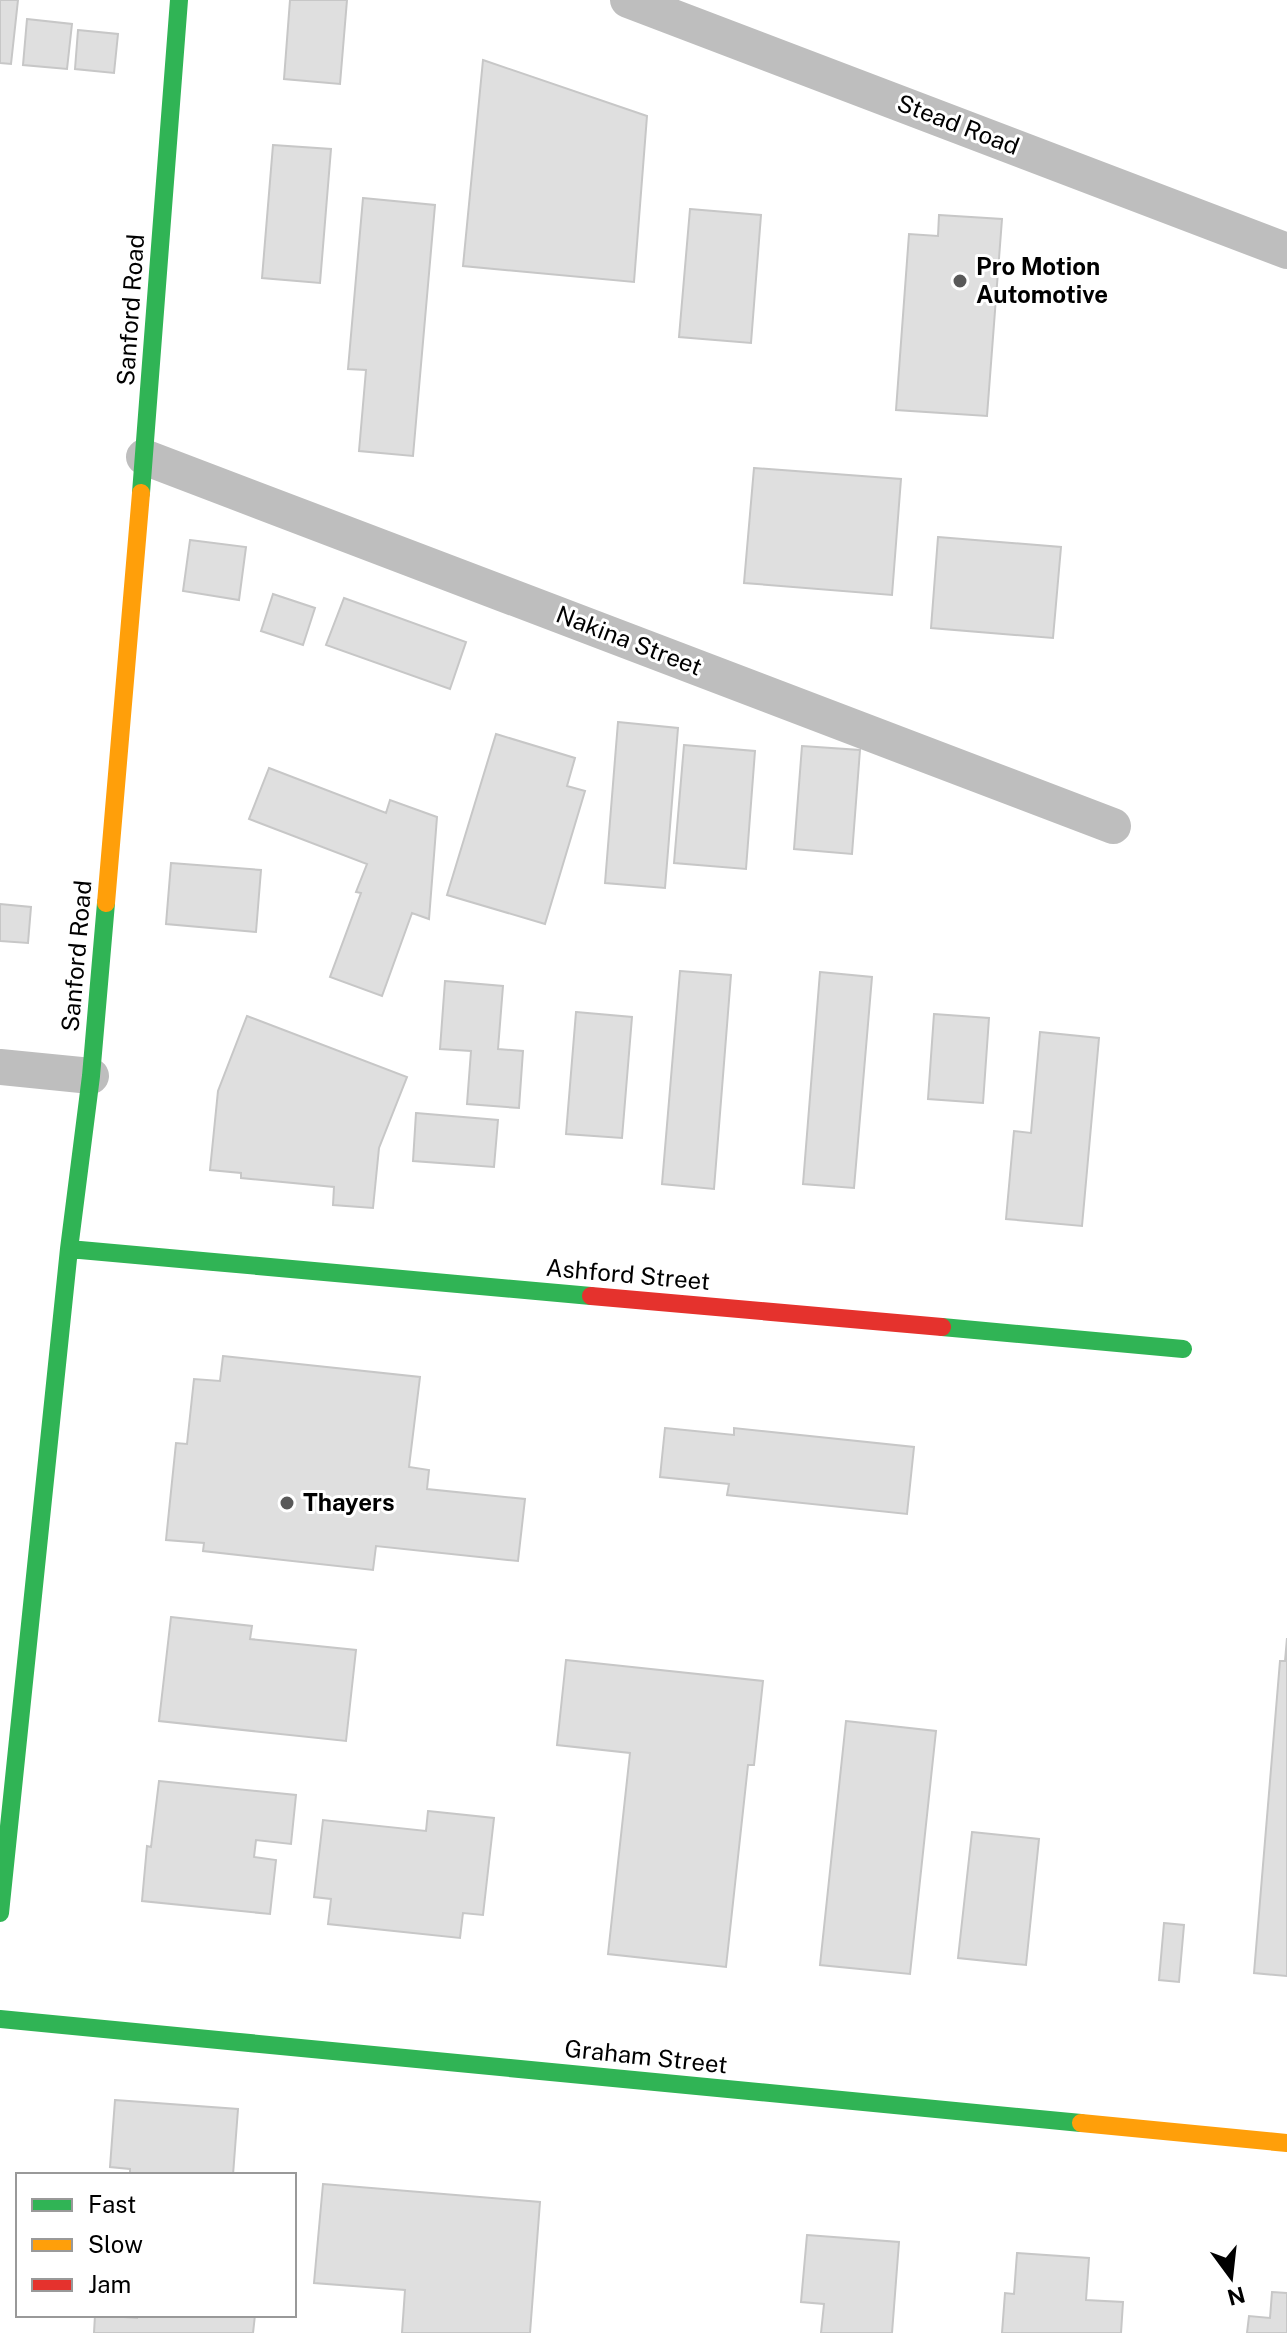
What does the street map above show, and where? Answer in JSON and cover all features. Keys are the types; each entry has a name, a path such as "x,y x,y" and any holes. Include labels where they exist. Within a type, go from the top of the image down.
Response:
{"street":[{"name":"Sanford Road","path":"0,1913 69,1249 91,1076 179,0"},
{"name":"Stead Road","path":"628,0 1287,251"},
{"name":"Nakina Street","path":"144,457 1113,826"},
{"path":"0,1067 91,1076"},
{"name":"Ashford Street","path":"69,1249 1183,1349"},
{"name":"Graham Street","path":"0,2019 1287,2143"}],"building":[{"path":"0,0 18,0 11,64 0,63"},
{"path":"290,0 347,0 340,84 284,79"},
{"path":"27,19 72,24 67,69 23,65"},
{"path":"78,30 118,34 114,73 75,69"},
{"path":"483,60 647,116 634,282 463,266"},
{"path":"273,145 331,149 320,283 262,278"},
{"path":"363,198 435,205 413,456 359,451 366,370 348,369"},
{"path":"690,209 761,215 751,343 679,337"},
{"path":"939,215 1002,219 987,416 896,410 909,234 938,236"},
{"path":"754,468 901,479 892,595 744,583"},
{"path":"938,537 1061,547 1053,638 931,628"},
{"path":"190,540 246,547 239,600 183,591"},
{"path":"273,594 315,608 303,645 261,631"},
{"path":"344,598 466,642 450,689 326,645"},
{"path":"618,722 678,728 665,888 605,883"},
{"path":"496,734 575,758 567,786 585,791 545,924 447,895"},
{"path":"684,745 755,751 746,869 674,863"},
{"path":"802,746 860,750 852,854 794,849"},
{"path":"269,768 386,813 390,800 437,817 429,919 412,913 382,996 330,977 361,893 356,892 367,864 249,819"},
{"path":"171,863 261,870 256,932 166,924"},
{"path":"0,904 31,907 28,943 0,941"},
{"path":"680,971 731,975 714,1189 662,1184"},
{"path":"820,972 872,977 854,1188 803,1184"},
{"path":"445,981 503,986 498,1049 523,1051 519,1108 467,1104 471,1051 440,1049"},
{"path":"576,1012 632,1017 622,1138 566,1134"},
{"path":"934,1014 989,1018 983,1103 928,1099"},
{"path":"247,1016 407,1077 379,1148 373,1208 333,1205 334,1187 241,1178 241,1173 210,1170 218,1091"},
{"path":"1040,1032 1099,1038 1082,1226 1006,1219 1014,1131 1031,1133"},
{"path":"416,1113 498,1120 494,1167 413,1161"},
{"path":"223,1356 420,1377 409,1467 429,1470 427,1489 525,1499 518,1561 376,1546 373,1570 203,1551 204,1543 166,1540 176,1443 187,1444 194,1379 220,1381"},
{"path":"665,1428 734,1435 734,1428 914,1447 907,1514 727,1495 729,1484 660,1477"},
{"path":"171,1617 252,1626 250,1639 356,1650 346,1741 159,1721"},
{"path":"1287,1638 1287,1976 1254,1973 1280,1661 1285,1661"},
{"path":"566,1660 763,1681 754,1765 748,1765 726,1967 608,1954 630,1753 557,1745"},
{"path":"846,1721 936,1731 910,1974 820,1965"},
{"path":"159,1781 296,1795 291,1844 256,1840 254,1857 276,1860 270,1914 142,1901 147,1846 151,1847"},
{"path":"428,1811 494,1818 483,1915 463,1913 460,1938 328,1924 331,1899 314,1897 323,1820 426,1831"},
{"path":"972,1832 1039,1839 1026,1965 958,1958"},
{"path":"1164,1923 1184,1925 1179,1982 1159,1980"},
{"path":"115,2100 238,2109 233,2173 130,2173 130,2169 110,2167"},
{"path":"323,2184 540,2202 530,2333 402,2333 405,2290 314,2283"},
{"path":"807,2235 899,2242 892,2333 821,2333 824,2304 801,2302"},
{"path":"1017,2253 1089,2258 1086,2300 1123,2302 1121,2333 1002,2333 1005,2293 1014,2294"},
{"path":"1272,2292 1287,2293 1287,2333 1247,2333 1249,2316 1270,2318"},
{"path":"95,2317 255,2317 253,2333 94,2333"}],"traffic: fast":[{"path":"141,493 179,0"},
{"path":"0,1913 69,1249 91,1076 106,903"},
{"path":"69,1249 591,1296"},
{"path":"942,1327 1183,1349"},
{"path":"0,2019 1081,2123"}],"traffic: slow":[{"path":"106,903 141,493"},
{"path":"1081,2123 1287,2143"}],"traffic: jam":[{"path":"591,1296 942,1327"}],"place":[{"name":"Pro Motion Automotive","path":"960,281"},
{"name":"Thayers","path":"287,1503"}]}
